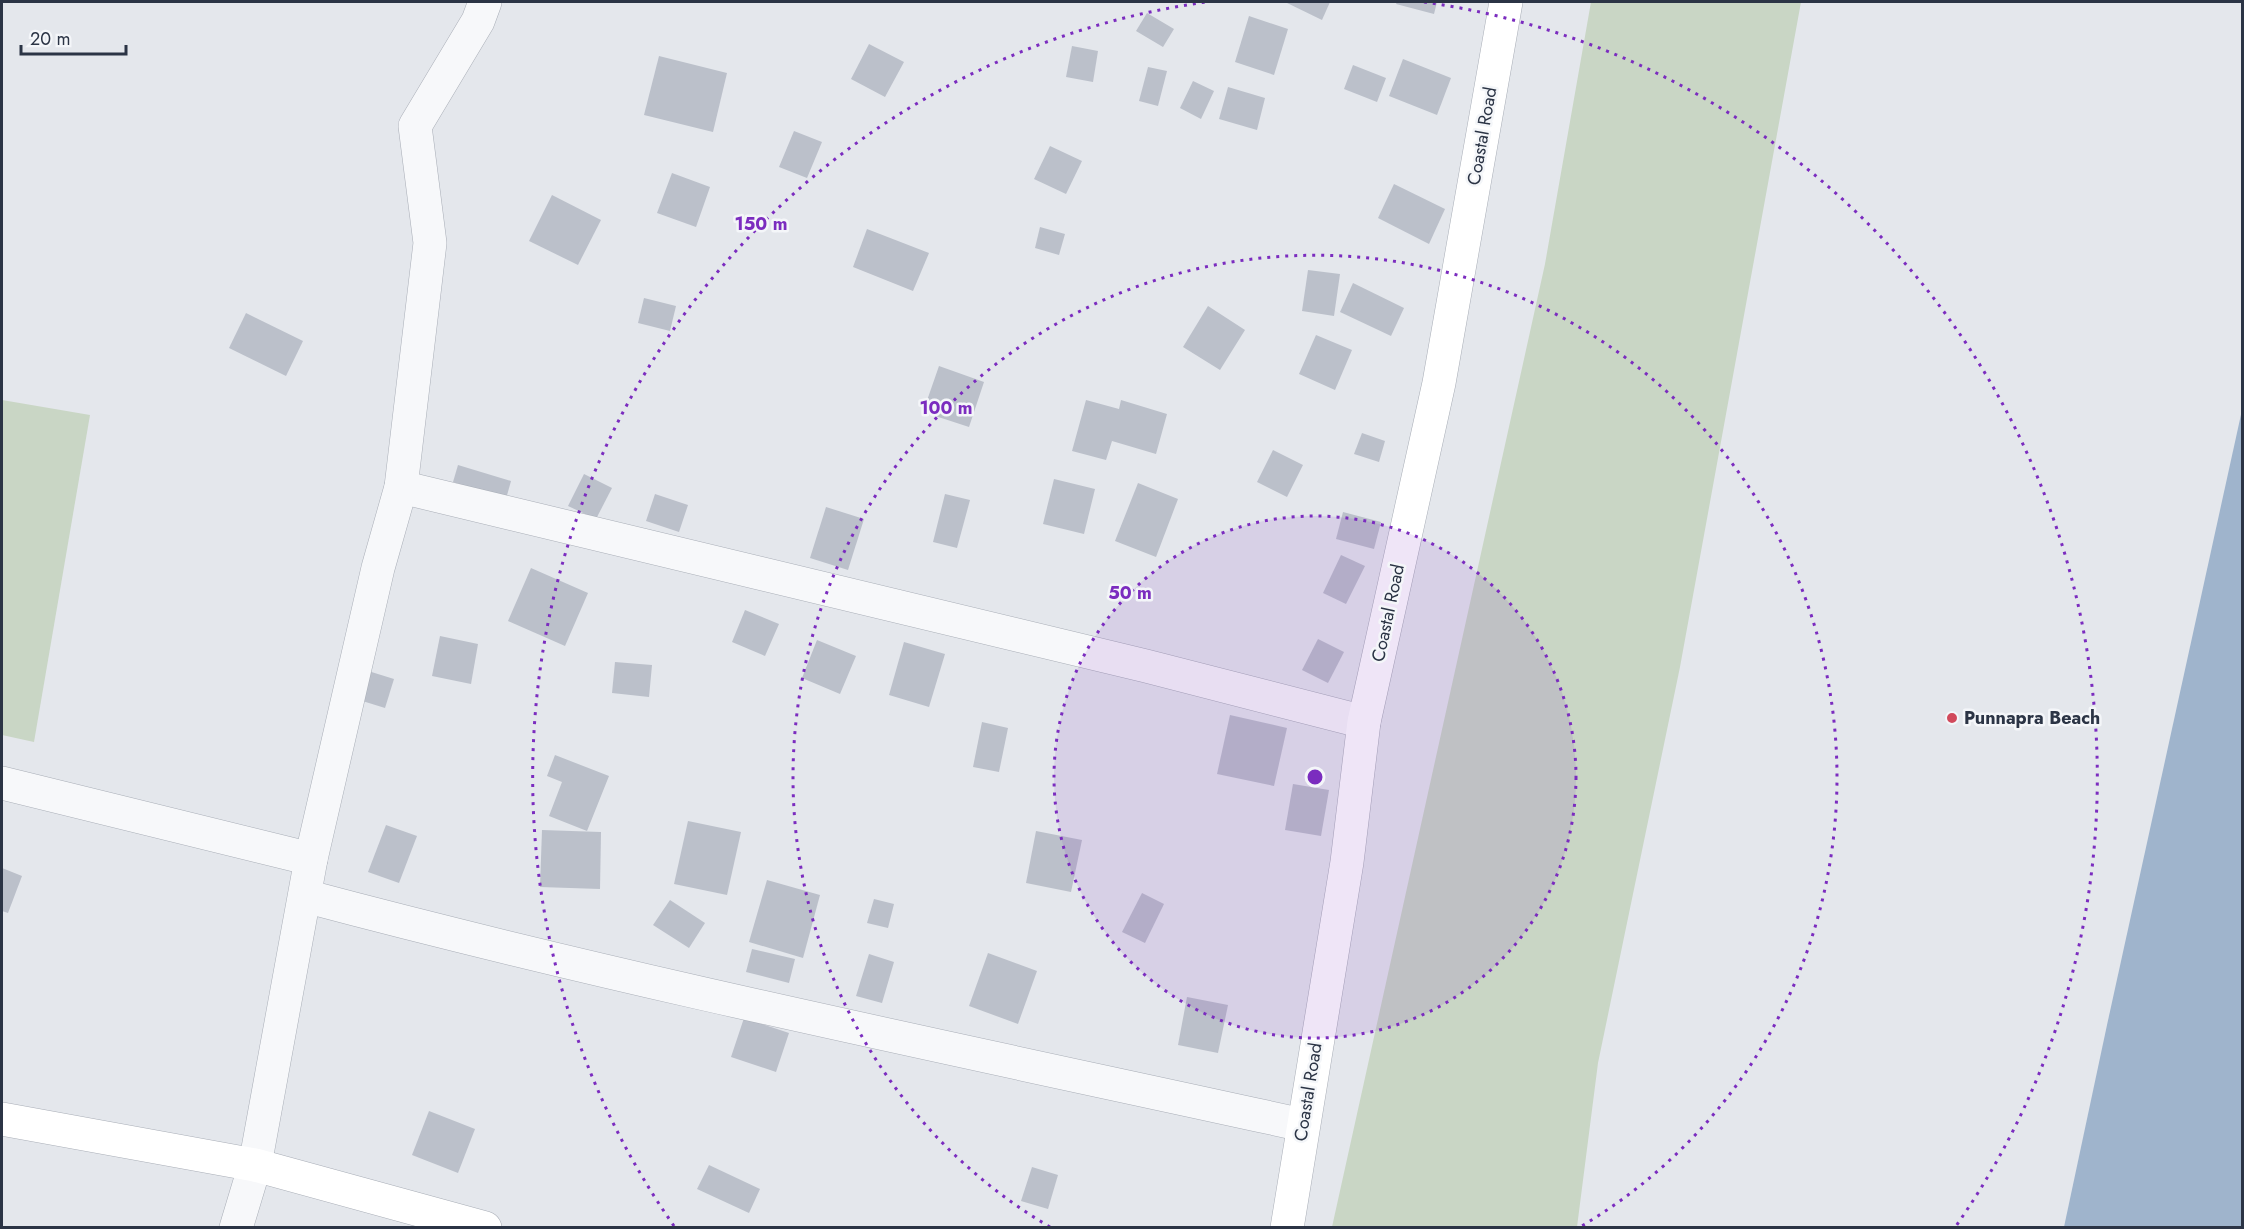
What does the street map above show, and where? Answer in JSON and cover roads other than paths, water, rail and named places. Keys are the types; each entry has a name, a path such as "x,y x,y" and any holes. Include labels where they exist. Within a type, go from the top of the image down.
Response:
{"street":[{"path":"236,1227 255,1165 311,858 378,568 401,487 430,243 415,126 478,21 485,2"},
{"name":"Coastal Road","path":"1287,1227 1347,862 1364,722 1439,383 1506,2"},
{"path":"401,487 1135,663 1364,722"},
{"path":"2,783 311,858"},
{"path":"305,896 458,937 1303,1125"},
{"path":"2,1119 255,1165 485,1227"}],"water":[{"path":"2242,410 2242,1227 2064,1227 2107,1025"}],"place":[{"name":"Punnapra Beach","path":"1952,718"}]}
